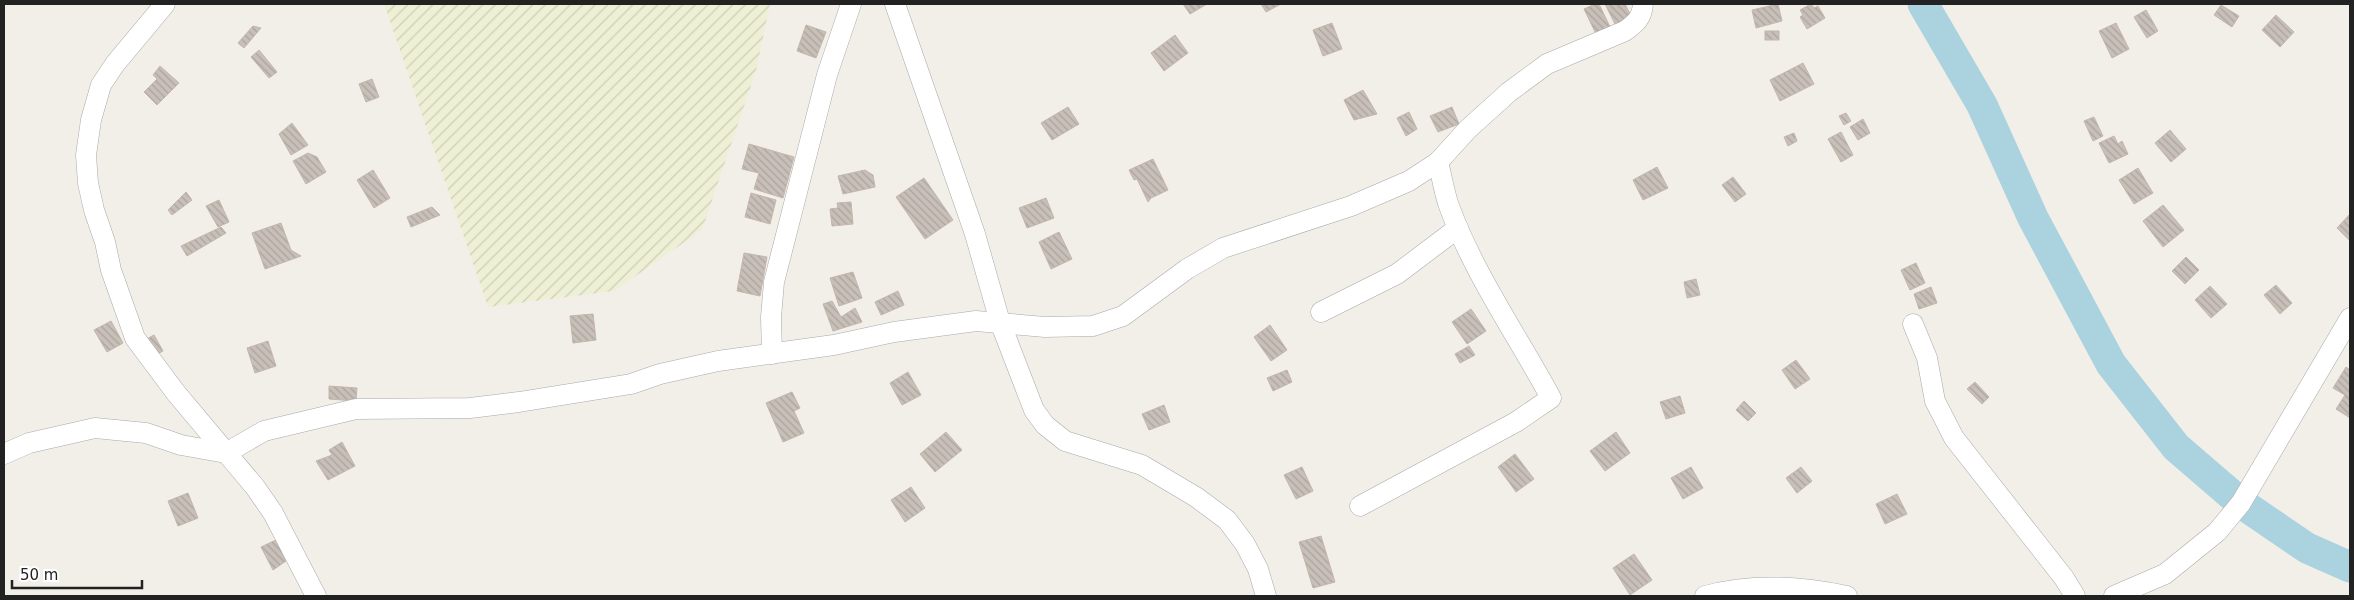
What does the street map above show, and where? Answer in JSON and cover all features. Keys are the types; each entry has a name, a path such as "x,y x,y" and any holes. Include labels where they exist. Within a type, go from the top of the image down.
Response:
{"street":[{"path":"165,4 115,64 101,85 86,154 88,183 111,270 135,338 176,393 256,487 273,513 316,596"},
{"path":"772,354 771,318 774,282 827,75 852,4"},
{"path":"895,4 975,234 1000,322 1020,380 1034,410 1045,425 1065,442 1142,465 1196,497 1227,520 1246,544 1258,569 1266,596"},
{"path":"4,454 29,443 96,428 146,433 182,445 226,453 264,431 356,408 470,408 519,402 631,384 660,374 709,363 834,345 930,326 976,320 1045,327 1093,326 1123,316 1187,268 1223,248 1350,206 1409,181 1438,162 1468,129 1509,92 1547,64 1625,32 1639,18 1642,13 1643,4"},
{"path":"1360,506 1516,422 1551,398 1458,228 1449,205 1438,162"},
{"path":"1321,312 1397,274 1458,228"},
{"path":"2114,596 2165,574 2216,532 2241,504 2350,318"},
{"path":"1914,324 1927,358 1935,401 1954,438 2064,578 2075,596"},
{"path":"1705,596 1769,586 1811,589 1847,596"}],"green space":[{"path":"384,4 770,4 756,71 702,230 614,291 488,307"}],"building":[{"path":"1183,4 1207,4 1190,14"},
{"path":"1261,4 1281,4 1266,12"},
{"path":"1599,4 1611,29 1597,36 1584,9"},
{"path":"1605,4 1625,4 1631,16 1615,24"},
{"path":"1778,4 1782,21 1756,28 1752,10"},
{"path":"1811,4 1814,8 1818,6 1825,18 1807,29 1800,17 1803,15 1800,10"},
{"path":"2221,5 2239,16 2232,27 2214,15"},
{"path":"2146,10 2158,31 2147,38 2134,17"},
{"path":"2276,15 2294,32 2280,47 2262,30"},
{"path":"1332,23 1342,49 1323,56 1313,30"},
{"path":"2116,23 2129,49 2112,58 2099,31"},
{"path":"806,25 826,32 816,58 797,51"},
{"path":"253,26 261,28 244,48 238,43"},
{"path":"1765,31 1779,31 1779,40 1765,40"},
{"path":"1175,35 1188,53 1164,71 1151,53"},
{"path":"259,50 277,72 269,78 251,57"},
{"path":"1803,63 1814,84 1780,101 1770,80"},
{"path":"160,66 179,83 157,105 144,92 157,79 153,75"},
{"path":"372,79 379,97 366,102 359,84"},
{"path":"1363,90 1377,114 1354,120 1344,100"},
{"path":"1068,107 1079,124 1052,140 1041,123"},
{"path":"1452,107 1459,124 1438,132 1430,116"},
{"path":"1409,112 1417,129 1406,136 1397,118"},
{"path":"1846,113 1851,121 1844,125 1839,116"},
{"path":"2094,117 2103,136 2093,141 2084,121"},
{"path":"1863,119 1870,133 1858,140 1850,127"},
{"path":"292,123 308,145 291,155 279,134"},
{"path":"2170,130 2186,149 2171,162 2155,143"},
{"path":"1841,132 1853,155 1841,162 1828,139"},
{"path":"1794,133 1797,141 1788,146 1784,137"},
{"path":"2114,136 2118,144 2122,141 2128,154 2109,163 2099,143"},
{"path":"749,144 794,157 783,198 754,189 759,173 742,169"},
{"path":"308,153 317,157 326,172 306,184 293,161"},
{"path":"1153,159 1168,190 1151,198 1148,202 1137,179 1134,180 1129,170"},
{"path":"1657,167 1668,188 1643,200 1633,180"},
{"path":"2138,168 2153,193 2134,204 2119,180"},
{"path":"373,170 390,198 374,208 357,180"},
{"path":"865,170 873,175 875,187 843,194 838,176"},
{"path":"1733,177 1746,194 1735,202 1722,185"},
{"path":"924,178 953,220 925,239 896,197"},
{"path":"186,192 192,200 172,215 168,210"},
{"path":"751,193 776,200 770,224 745,217"},
{"path":"1046,198 1054,218 1027,228 1019,208"},
{"path":"219,200 229,222 218,227 206,206"},
{"path":"851,202 853,224 832,226 830,209 838,208 837,203"},
{"path":"2163,205 2184,230 2163,247 2143,221"},
{"path":"432,207 440,215 411,227 407,217"},
{"path":"2350,214 2350,241 2337,228"},
{"path":"281,223 291,250 301,256 265,269 252,233"},
{"path":"221,227 226,233 187,256 181,246"},
{"path":"1059,232 1072,259 1051,269 1039,242"},
{"path":"744,253 767,257 760,296 737,291"},
{"path":"2186,257 2199,270 2185,284 2172,271"},
{"path":"1916,263 1925,283 1910,290 1901,270"},
{"path":"853,272 862,298 839,306 830,278"},
{"path":"1696,279 1700,295 1687,298 1684,282"},
{"path":"2276,285 2292,303 2280,314 2264,295"},
{"path":"2210,286 2227,304 2211,318 2195,300"},
{"path":"1931,287 1937,303 1919,309 1914,294"},
{"path":"898,291 904,305 881,315 875,302"},
{"path":"832,301 841,317 855,308 862,322 833,331 823,304"},
{"path":"1471,309 1486,331 1467,344 1452,322"},
{"path":"593,314 596,340 573,343 570,316"},
{"path":"111,321 123,343 107,352 94,330"},
{"path":"1270,325 1287,350 1271,361 1254,337"},
{"path":"154,335 163,351 152,357 143,341"},
{"path":"268,341 276,366 255,373 247,348"},
{"path":"1469,346 1475,355 1460,363 1455,354"},
{"path":"1796,360 1810,379 1795,389 1782,370"},
{"path":"2346,367 2350,370 2350,418 2336,409 2345,395 2333,388"},
{"path":"1287,370 1292,382 1273,391 1267,378"},
{"path":"908,372 921,395 902,405 890,383"},
{"path":"1975,382 1989,397 1982,404 1967,389"},
{"path":"329,386 357,388 356,401 329,399"},
{"path":"792,392 800,408 794,411 804,433 783,442 766,403"},
{"path":"1680,396 1685,413 1666,419 1660,402"},
{"path":"1744,401 1756,413 1748,421 1736,410"},
{"path":"1164,405 1170,422 1149,430 1142,414"},
{"path":"946,432 962,450 935,472 920,454"},
{"path":"1616,432 1630,453 1605,471 1590,451"},
{"path":"342,442 355,466 328,480 316,461 332,455 329,450"},
{"path":"1515,454 1534,479 1516,492 1498,467"},
{"path":"1302,467 1313,491 1296,499 1284,475"},
{"path":"1691,467 1703,488 1683,499 1671,478"},
{"path":"1801,467 1812,481 1797,493 1786,478"},
{"path":"911,487 925,508 905,522 891,500"},
{"path":"188,493 198,518 178,526 168,501"},
{"path":"1897,494 1907,514 1885,524 1876,504"},
{"path":"1321,536 1335,582 1313,588 1299,542"},
{"path":"278,539 289,559 273,570 261,547"},
{"path":"1634,554 1652,580 1630,595 1613,568"}],"waterway":[{"path":"1923,4 1982,105 2033,218 2111,364 2176,447 2241,503 2307,548 2350,567"}]}
